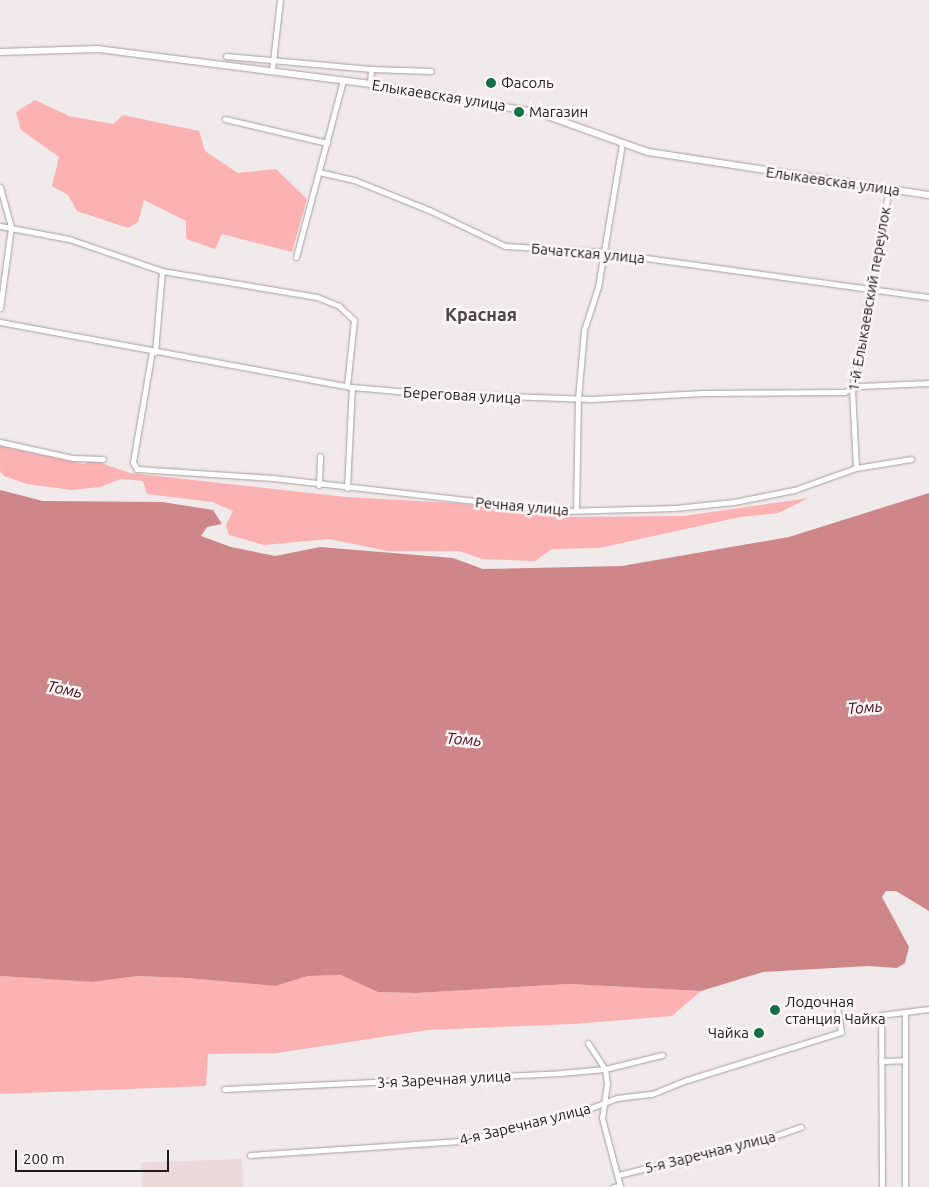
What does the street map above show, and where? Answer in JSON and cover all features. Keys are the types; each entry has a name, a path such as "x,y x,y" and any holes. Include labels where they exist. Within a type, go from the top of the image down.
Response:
{"street":[{"path":"272,70 280,0"},
{"name":"Елыкаевская улица","path":"0,52 98,49 370,84 524,109 622,144 696,161 929,195"},
{"path":"226,56 371,69 431,71"},
{"path":"370,84 371,69"},
{"path":"296,257 343,80"},
{"path":"225,119 327,142"},
{"path":"576,510 578,399 584,330 598,287 622,144"},
{"name":"Бачатская улица","path":"319,172 354,180 387,193 505,246 603,252 872,291 929,297"},
{"path":"0,187 11,228 0,308"},
{"name":"1-й Елыкаевский переулок","path":"856,468 852,388 890,189"},
{"path":"0,226 69,239 162,271 317,297 339,306 354,320 347,488"},
{"path":"153,351 162,271"},
{"name":"Береговая улица","path":"0,322 350,386 514,399 844,392 852,388 929,383"},
{"name":"Речная улица","path":"153,351 132,462 137,469 576,510 675,508 734,502 794,490 856,468 911,459"},
{"path":"0,442 73,458 103,459"},
{"path":"319,485 320,456"},
{"name":"4-я Заречная улица","path":"250,1155 461,1141 578,1113 617,1098 652,1094 687,1080 841,1032 836,1002 843,1000"},
{"path":"882,1187 881,1015 929,1009"},
{"path":"905,1012 905,1187"},
{"path":"588,1043 605,1069 607,1083 602,1118 620,1186 613,1187"},
{"name":"3-я Заречная улица","path":"224,1090 605,1069 662,1055"},
{"path":"881,1061 905,1060"},
{"name":"5-я Заречная улица","path":"618,1175 766,1139 801,1126"}],"shaded area":[{"path":"35,100 69,116 113,124 123,115 199,131 205,151 238,173 276,169 307,199 292,252 222,234 215,249 186,239 186,221 144,200 138,222 128,228 77,211 68,195 52,186 59,157 21,130 16,112"},
{"path":"0,446 84,464 92,460 130,473 346,497 454,503 575,517 684,516 809,498 778,513 740,517 599,548 552,549 535,561 482,559 459,551 388,551 329,539 264,545 229,535 226,525 233,511 212,502 147,494 143,481 121,479 100,487 72,490 27,484 4,476 0,471"},
{"path":"342,975 379,992 416,993 569,984 701,991 672,1016 573,1024 428,1030 277,1053 208,1054 206,1086 0,1094 0,976 92,982 138,976 275,986 308,976"},
{"path":"242,1159 243,1187 142,1187 141,1163"}],"water":[{"name":"Томь","path":"0,490 43,501 162,502 213,510 222,524 207,527 201,536 231,547 275,556 320,547 453,558 483,569 622,566 789,537 929,493 929,911 896,891 886,891 882,897 909,947 905,963 897,968 868,966 763,972 701,991 569,984 416,993 378,992 341,975 308,976 275,986 138,976 92,982 0,976"}],"place":[{"name":"Фасоль","path":"491,83"},
{"name":"Магазин","path":"519,112"},
{"name":"Лодочная станция Чайка","path":"775,1010"},
{"name":"Чайка","path":"759,1033"}],"district":[{"name":"Красная","path":"481,314"}]}
